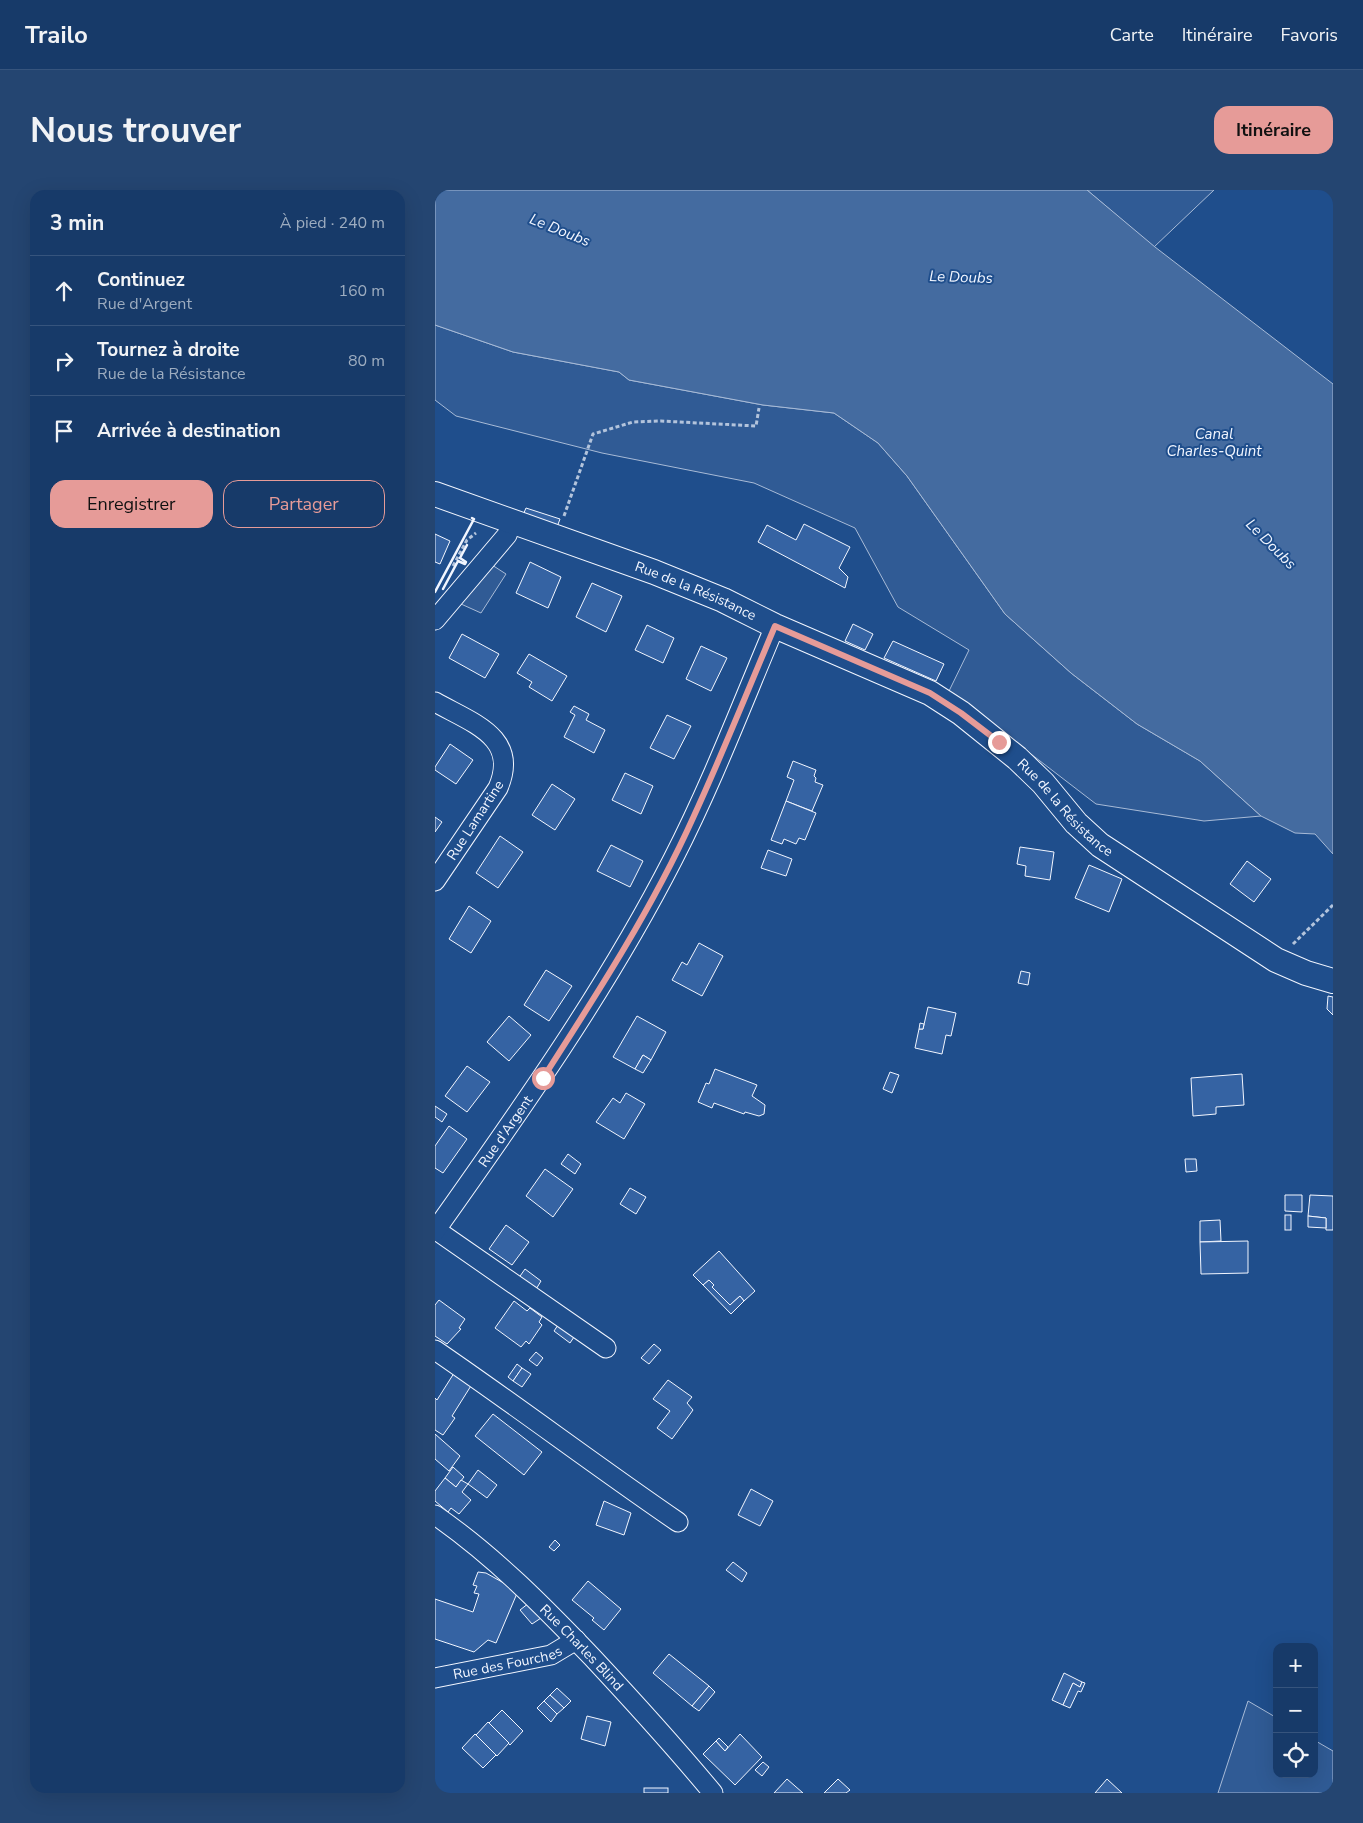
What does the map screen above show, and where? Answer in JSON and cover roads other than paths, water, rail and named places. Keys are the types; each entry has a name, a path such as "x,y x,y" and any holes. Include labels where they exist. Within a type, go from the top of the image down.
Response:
{"street":[{"name":"Rue de la Résistance","path":"435,494 654,572 715,596 775,626 930,693 961,713 1017,758 1043,783 1076,823 1100,845 1277,960 1306,973 1333,981"},
{"path":"435,620 507,535 512,522"},
{"name":"Rue d'Argent","path":"435,1231 543,1078 591,1002 639,920 693,819 775,626"},
{"name":"Rue Lamartine","path":"435,702 488,732 498,741 504,756 504,774 498,788 435,880"},
{"path":"435,1231 606,1348"},
{"path":"435,1350 507,1399 621,1484 678,1522"},
{"name":"Rue Charles Blind","path":"435,1515 517,1580 659,1728 713,1793"},
{"name":"Rue des Fourches","path":"435,1678 551,1655 575,1640"}],"water":[{"path":"435,190 1087,190 1155,247 1333,384 1333,854 1315,834 1295,833 1261,816 1200,761 1137,724 1071,673 1005,614 907,476 878,443 834,413 763,405 629,380 619,372 513,352 435,325"}],"water label":[{"name":"Le Doubs","path":"560,230"},
{"name":"Le Doubs","path":"961,277"},
{"name":"Canal Charles-Quint","path":"1214,442"},
{"name":"Le Doubs","path":"1271,544"}]}
